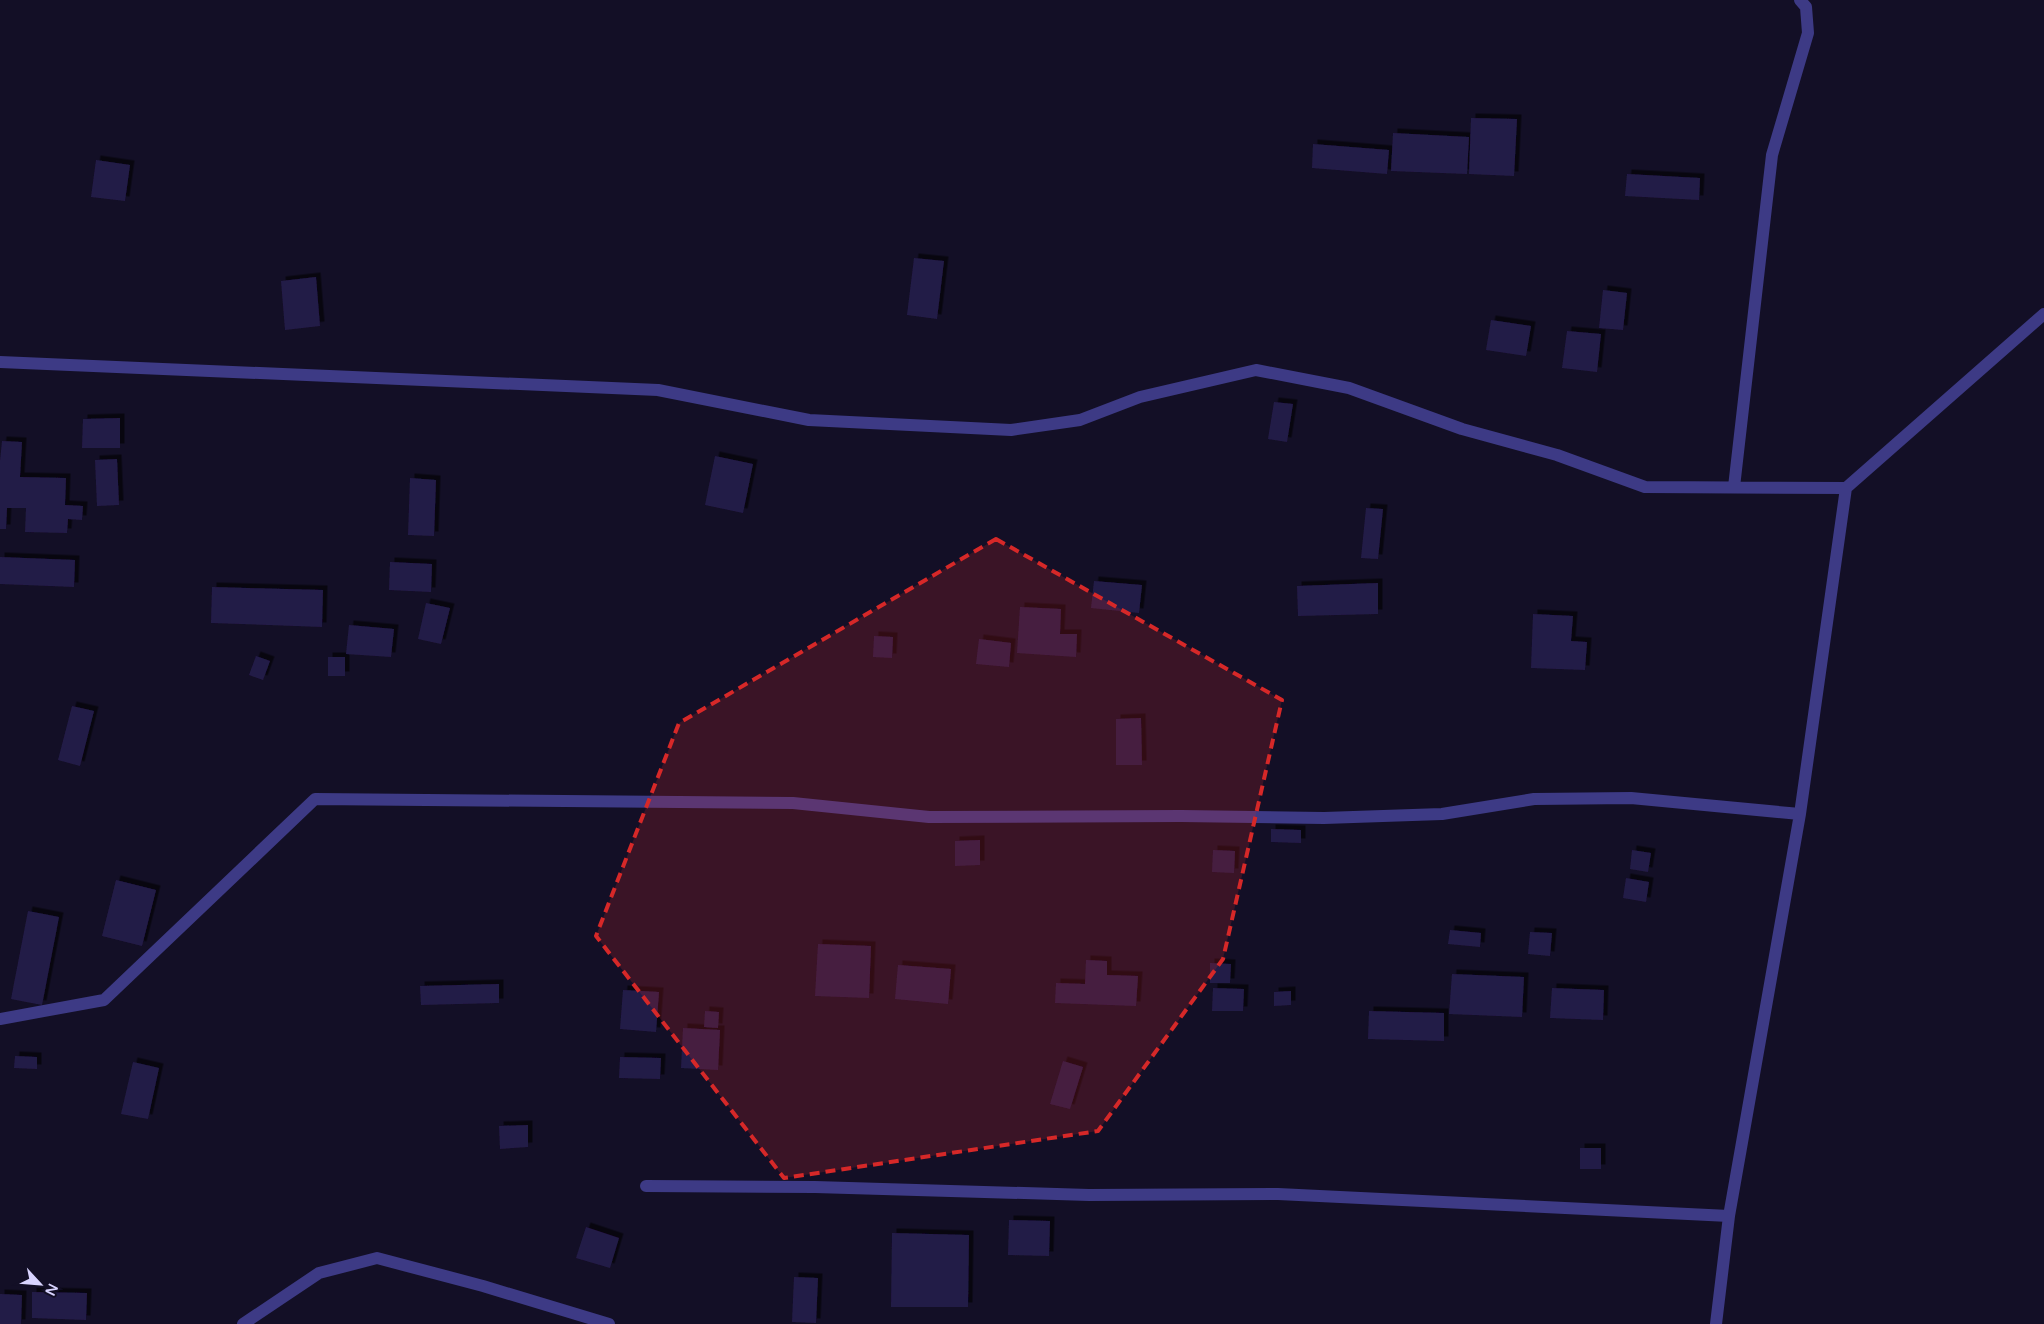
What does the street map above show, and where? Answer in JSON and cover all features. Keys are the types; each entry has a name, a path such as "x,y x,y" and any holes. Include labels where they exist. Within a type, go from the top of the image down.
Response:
{"street":[{"path":"1734,487 1772,155 1808,34 1806,7 1800,0"},
{"path":"1716,1324 1729,1216 1800,814 1846,488 2044,314"},
{"path":"0,362 658,390 809,420 1012,430 1080,420 1140,397 1256,370 1349,388 1462,429 1557,455 1645,487 1846,488"},
{"path":"0,1019 104,1000 315,800 793,803 929,817 1181,816 1324,818 1442,814 1534,799 1630,798 1800,814"},
{"path":"646,1186 815,1187 1089,1194 1278,1194 1729,1216"},
{"path":"243,1324 319,1272 377,1258 483,1286 609,1324"}],"highlighted area":[{"path":"996,539 1282,700 1223,959 1098,1131 784,1178 596,936 679,723"}],"building":[{"path":"1471,118 1517,119 1514,176 1469,174"},
{"path":"1393,133 1469,137 1467,174 1391,171"},
{"path":"1313,144 1389,150 1387,174 1312,168"},
{"path":"96,160 130,165 125,201 91,197"},
{"path":"1627,174 1700,178 1699,200 1625,196"},
{"path":"914,258 944,261 937,319 907,315"},
{"path":"316,277 320,326 285,330 281,281"},
{"path":"1603,290 1627,293 1623,330 1599,328"},
{"path":"1491,320 1531,326 1526,356 1486,350"},
{"path":"1567,331 1601,334 1597,372 1562,368"},
{"path":"1274,402 1293,404 1287,442 1268,439"},
{"path":"120,418 120,448 82,448 83,419"},
{"path":"2,441 22,442 20,477 66,478 65,505 83,506 82,520 68,519 67,533 25,532 26,508 7,508 6,529 0,529 0,461"},
{"path":"715,456 753,464 743,513 705,505"},
{"path":"117,459 119,505 97,506 95,460"},
{"path":"410,478 436,480 434,536 408,535"},
{"path":"1366,508 1383,509 1378,559 1361,558"},
{"path":"0,557 75,560 74,587 0,584"},
{"path":"390,562 432,564 431,592 389,590"},
{"path":"1094,581 1142,585 1139,613 1091,608"},
{"path":"1378,583 1378,614 1298,616 1297,586"},
{"path":"212,587 323,590 322,627 211,623"},
{"path":"426,603 450,608 441,644 418,639"},
{"path":"1020,607 1061,609 1060,634 1077,634 1076,657 1017,653"},
{"path":"1533,614 1573,616 1571,641 1587,642 1585,670 1531,668"},
{"path":"349,625 394,629 391,657 346,654"},
{"path":"874,636 893,637 892,658 873,657"},
{"path":"979,639 1011,643 1009,667 976,664"},
{"path":"256,656 270,661 263,680 249,675"},
{"path":"328,657 345,657 345,676 328,676"},
{"path":"72,706 94,711 80,766 58,760"},
{"path":"1141,718 1142,765 1116,765 1116,719"},
{"path":"1271,829 1301,830 1301,843 1271,842"},
{"path":"980,840 980,865 955,866 955,841"},
{"path":"1213,850 1235,851 1234,873 1212,872"},
{"path":"1632,850 1651,853 1648,872 1630,869"},
{"path":"1626,878 1649,882 1646,902 1623,898"},
{"path":"116,880 156,890 142,946 102,936"},
{"path":"28,911 59,917 42,1005 11,999"},
{"path":"1450,930 1481,933 1480,947 1448,944"},
{"path":"1530,932 1552,933 1550,956 1528,954"},
{"path":"818,944 871,946 869,998 815,996"},
{"path":"1086,960 1107,961 1107,975 1138,976 1136,1006 1055,1003 1056,983 1085,984"},
{"path":"1210,963 1231,964 1230,983 1210,983"},
{"path":"898,965 951,969 948,1004 895,999"},
{"path":"1452,974 1524,977 1522,1017 1449,1014"},
{"path":"499,984 499,1003 421,1005 420,986"},
{"path":"1213,988 1244,989 1243,1011 1212,1011"},
{"path":"1552,988 1604,990 1603,1020 1550,1018"},
{"path":"623,990 659,992 656,1032 620,1029"},
{"path":"1291,991 1291,1005 1274,1006 1274,992"},
{"path":"705,1011 719,1012 718,1028 704,1027"},
{"path":"1369,1011 1444,1013 1444,1041 1368,1039"},
{"path":"683,1028 720,1030 718,1070 681,1068"},
{"path":"15,1056 37,1057 37,1069 14,1068"},
{"path":"620,1057 661,1058 660,1079 619,1078"},
{"path":"1063,1061 1083,1067 1070,1109 1050,1104"},
{"path":"133,1062 159,1068 148,1119 121,1114"},
{"path":"528,1125 528,1147 500,1149 499,1126"},
{"path":"1580,1148 1601,1148 1601,1169 1580,1169"},
{"path":"1009,1220 1050,1221 1049,1256 1008,1255"},
{"path":"586,1227 619,1238 610,1268 576,1258"},
{"path":"892,1233 969,1235 968,1307 891,1307"},
{"path":"794,1277 818,1278 816,1323 792,1322"},
{"path":"32,1292 87,1293 86,1320 32,1318"},
{"path":"0,1294 22,1295 21,1324 0,1324"}]}
